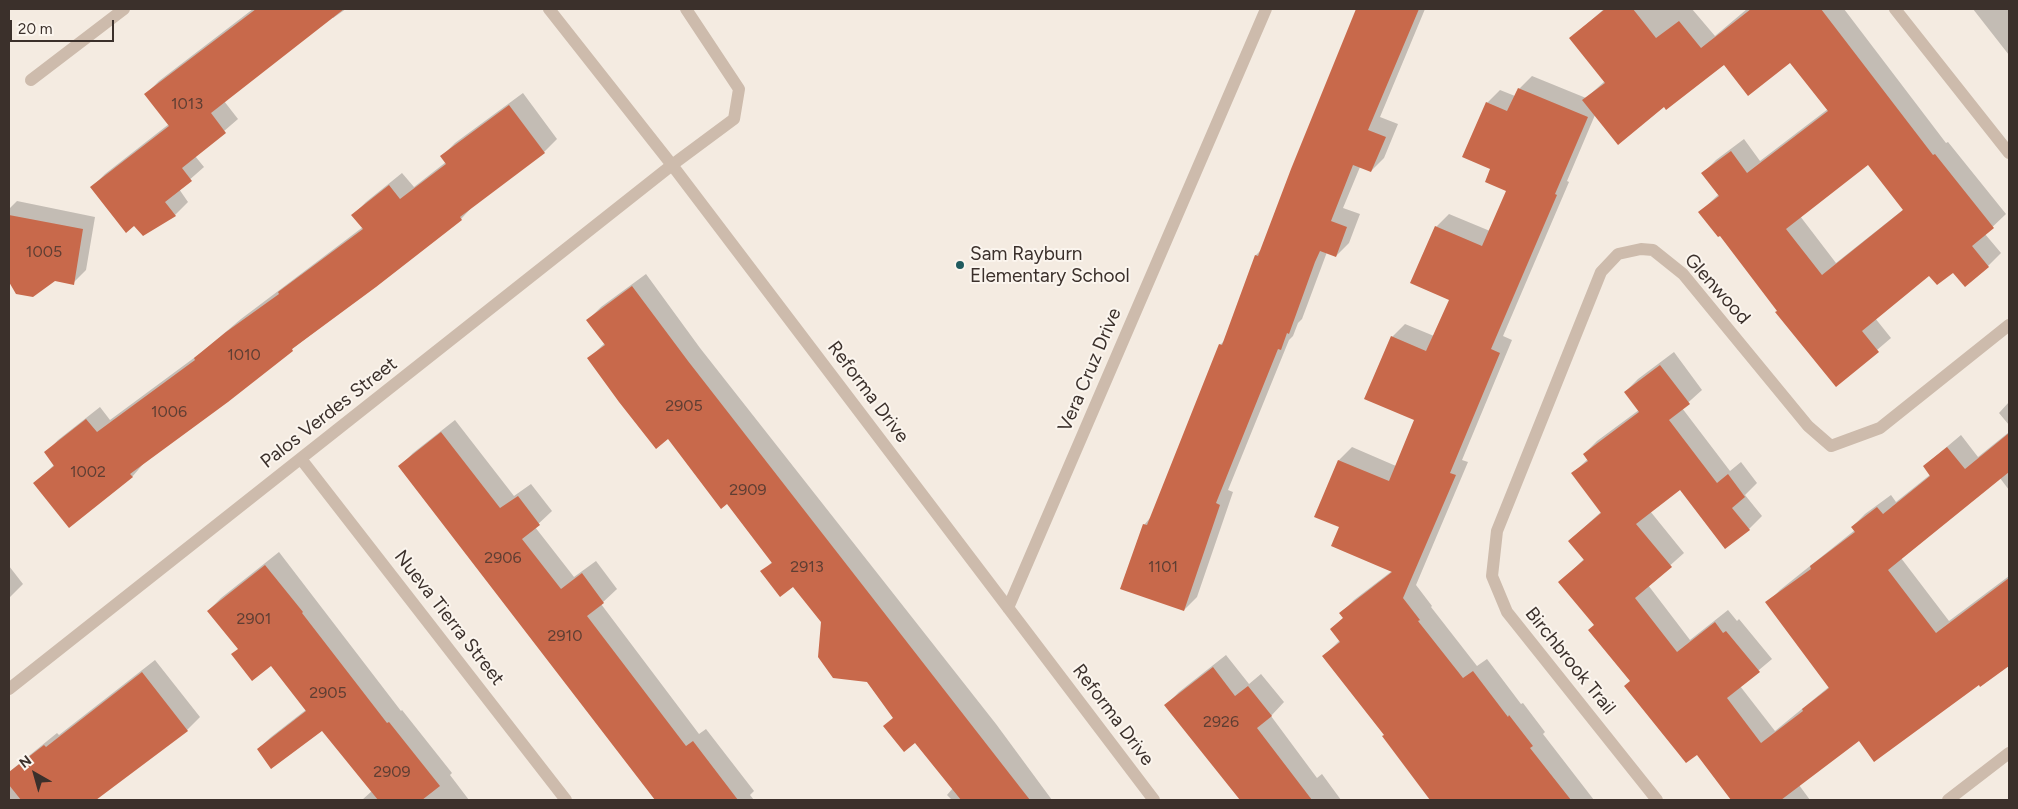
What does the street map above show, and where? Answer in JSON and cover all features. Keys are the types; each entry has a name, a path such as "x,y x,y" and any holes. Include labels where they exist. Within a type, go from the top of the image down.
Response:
{"street":[{"path":"31,80 124,9"},
{"name":"Reforma Drive","path":"549,9 672,165 1154,800"},
{"name":"Palos Verdes Street","path":"9,689 672,165 734,119 739,89 686,9"},
{"name":"Vera Cruz Drive","path":"1008,608 1266,9"},
{"path":"1895,9 2009,153"},
{"name":"Glenwood","path":"1497,531 1601,272 1618,254 1641,249 1653,250 1683,274 1808,426 1831,446 1880,428 2009,325"},
{"name":"Nueva Tierra Street","path":"302,459 566,800"},
{"name":"Birchbrook Trail","path":"1497,531 1492,576 1507,612 1657,800"},
{"path":"1948,800 2009,753"}],"building":[{"path":"256,9 344,9 211,113 226,133 182,168 192,181 165,202 176,216 143,236 134,226 126,233 90,187 169,126 144,94"},
{"path":"1356,9 1419,9 1368,130 1386,137 1371,172 1353,165 1331,221 1347,227 1336,257 1320,251 1315,262 1289,334 1287,333 1281,350 1278,349 1216,503 1220,505 1184,611 1120,589 1143,524 1147,525 1219,344 1222,345 1255,255 1258,256"},
{"path":"1605,9 1633,9 1656,38 1679,21 1701,48 1751,9 1821,9 1933,155 1935,154 1994,228 1972,246 1989,267 1965,287 1953,273 1937,285 1929,276 1862,331 1879,352 1836,387 1775,312 1777,311 1720,236 1718,237 1698,212 1719,196 1701,173 1731,151 1747,173 1828,111 1790,63 1748,96 1724,65 1666,110 1664,107 1618,145 1582,100 1605,83 1569,38","holes":["1868,165 1903,210 1822,275 1786,229"]},
{"path":"1518,88 1588,117 1491,349 1500,353 1450,473 1456,475 1403,598 1420,620 1418,621 1463,678 1473,671 1533,746 1530,748 1571,800 1430,800 1382,736 1384,735 1322,656 1340,642 1330,629 1343,618 1339,613 1392,572 1331,546 1339,527 1314,517 1338,460 1389,481 1414,420 1364,399 1391,336 1426,351 1449,300 1410,283 1435,226 1482,246 1506,191 1485,182 1490,169 1462,157 1486,102 1507,111"},
{"path":"509,105 545,153 460,217 462,220 292,349 293,351 228,402 130,474 133,477 69,528 33,483 54,466 44,452 86,419 97,432 195,360 194,358 226,332 363,229 351,215 389,185 400,199 446,164 440,156"},
{"path":"9,215 83,229 74,285 55,281 33,297 16,294 9,282"},
{"path":"632,286 688,361 1030,800 961,800 915,743 904,752 883,726 893,718 867,682 833,678 818,657 821,622 793,587 780,597 760,571 772,563 727,504 721,509 668,439 656,449 619,402 587,358 605,345 586,320"},
{"path":"1660,365 1690,404 1669,420 1717,483 1728,474 1745,497 1732,508 1750,530 1725,549 1680,490 1636,524 1672,567 1635,598 1677,652 1715,622 1723,633 1726,631 1760,672 1727,698 1761,743 1803,711 1802,709 1829,688 1765,602 1811,569 1810,566 1855,532 1851,527 1877,507 1883,514 1930,476 1923,466 1947,447 1965,469 2009,433 2009,472 1888,570 1936,633 2009,578 2009,666 1980,687 1979,685 1874,762 1859,741 1781,800 1731,800 1697,755 1686,763 1624,686 1630,681 1588,630 1594,625 1558,582 1584,560 1568,541 1601,513 1571,473 1588,461 1583,454 1639,412 1624,392"},
{"path":"441,432 500,508 518,496 540,525 522,539 561,589 582,573 604,603 587,616 686,746 693,741 738,800 655,800 398,466"},
{"path":"265,565 387,723 389,722 440,786 422,800 378,800 322,731 271,769 257,749 306,711 271,666 252,681 231,654 238,649 207,611"},
{"path":"1213,667 1235,696 1248,686 1272,716 1257,728 1312,800 1240,800 1164,705"},
{"path":"142,672 188,731 96,800 21,800 9,785 9,772 44,745 46,747"}],"place":[{"name":"Sam Rayburn Elementary School","path":"960,265"}]}
